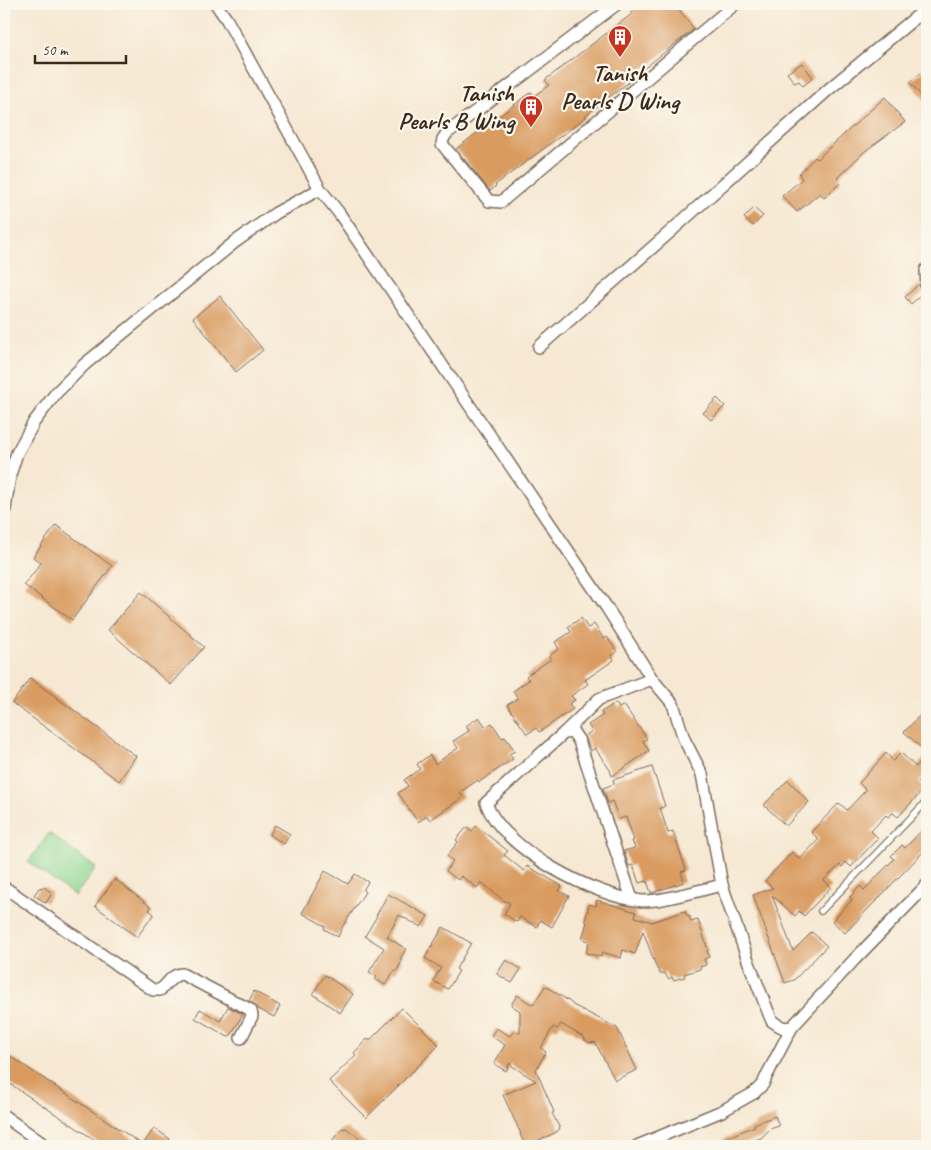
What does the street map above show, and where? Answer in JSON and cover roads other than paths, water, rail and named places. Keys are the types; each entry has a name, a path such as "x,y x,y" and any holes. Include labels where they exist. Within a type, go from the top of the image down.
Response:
{"street":[{"path":"216,4 320,189 339,213 591,584 652,679 672,704 684,739 702,774 722,885 749,963 772,1021 784,1028 792,1027"},
{"path":"617,4 447,133 442,139 442,144 489,201 501,202 735,4"},
{"path":"539,347 829,89 927,8"},
{"path":"4,516 10,474 17,452 34,422 56,393 85,364 235,242 276,213 320,189"},
{"path":"927,269 927,287"},
{"path":"652,679 598,699 564,733 486,803 488,810 508,834 524,849 545,864 576,881 607,892 642,901 658,900 722,885"},
{"path":"564,733 572,732 579,741 632,898"},
{"path":"637,1146 722,1111 754,1093 762,1084 792,1027 927,885"},
{"path":"4,887 153,990 160,990 173,977 182,974 249,1009 252,1016 241,1038"},
{"path":"4,1116 46,1146"}],"lane":[{"path":"821,910 927,801"}],"place":[{"name":"Tanish Pearls D Wing","path":"620,58"},
{"name":"Tanish Pearls B Wing","path":"531,128"}]}
